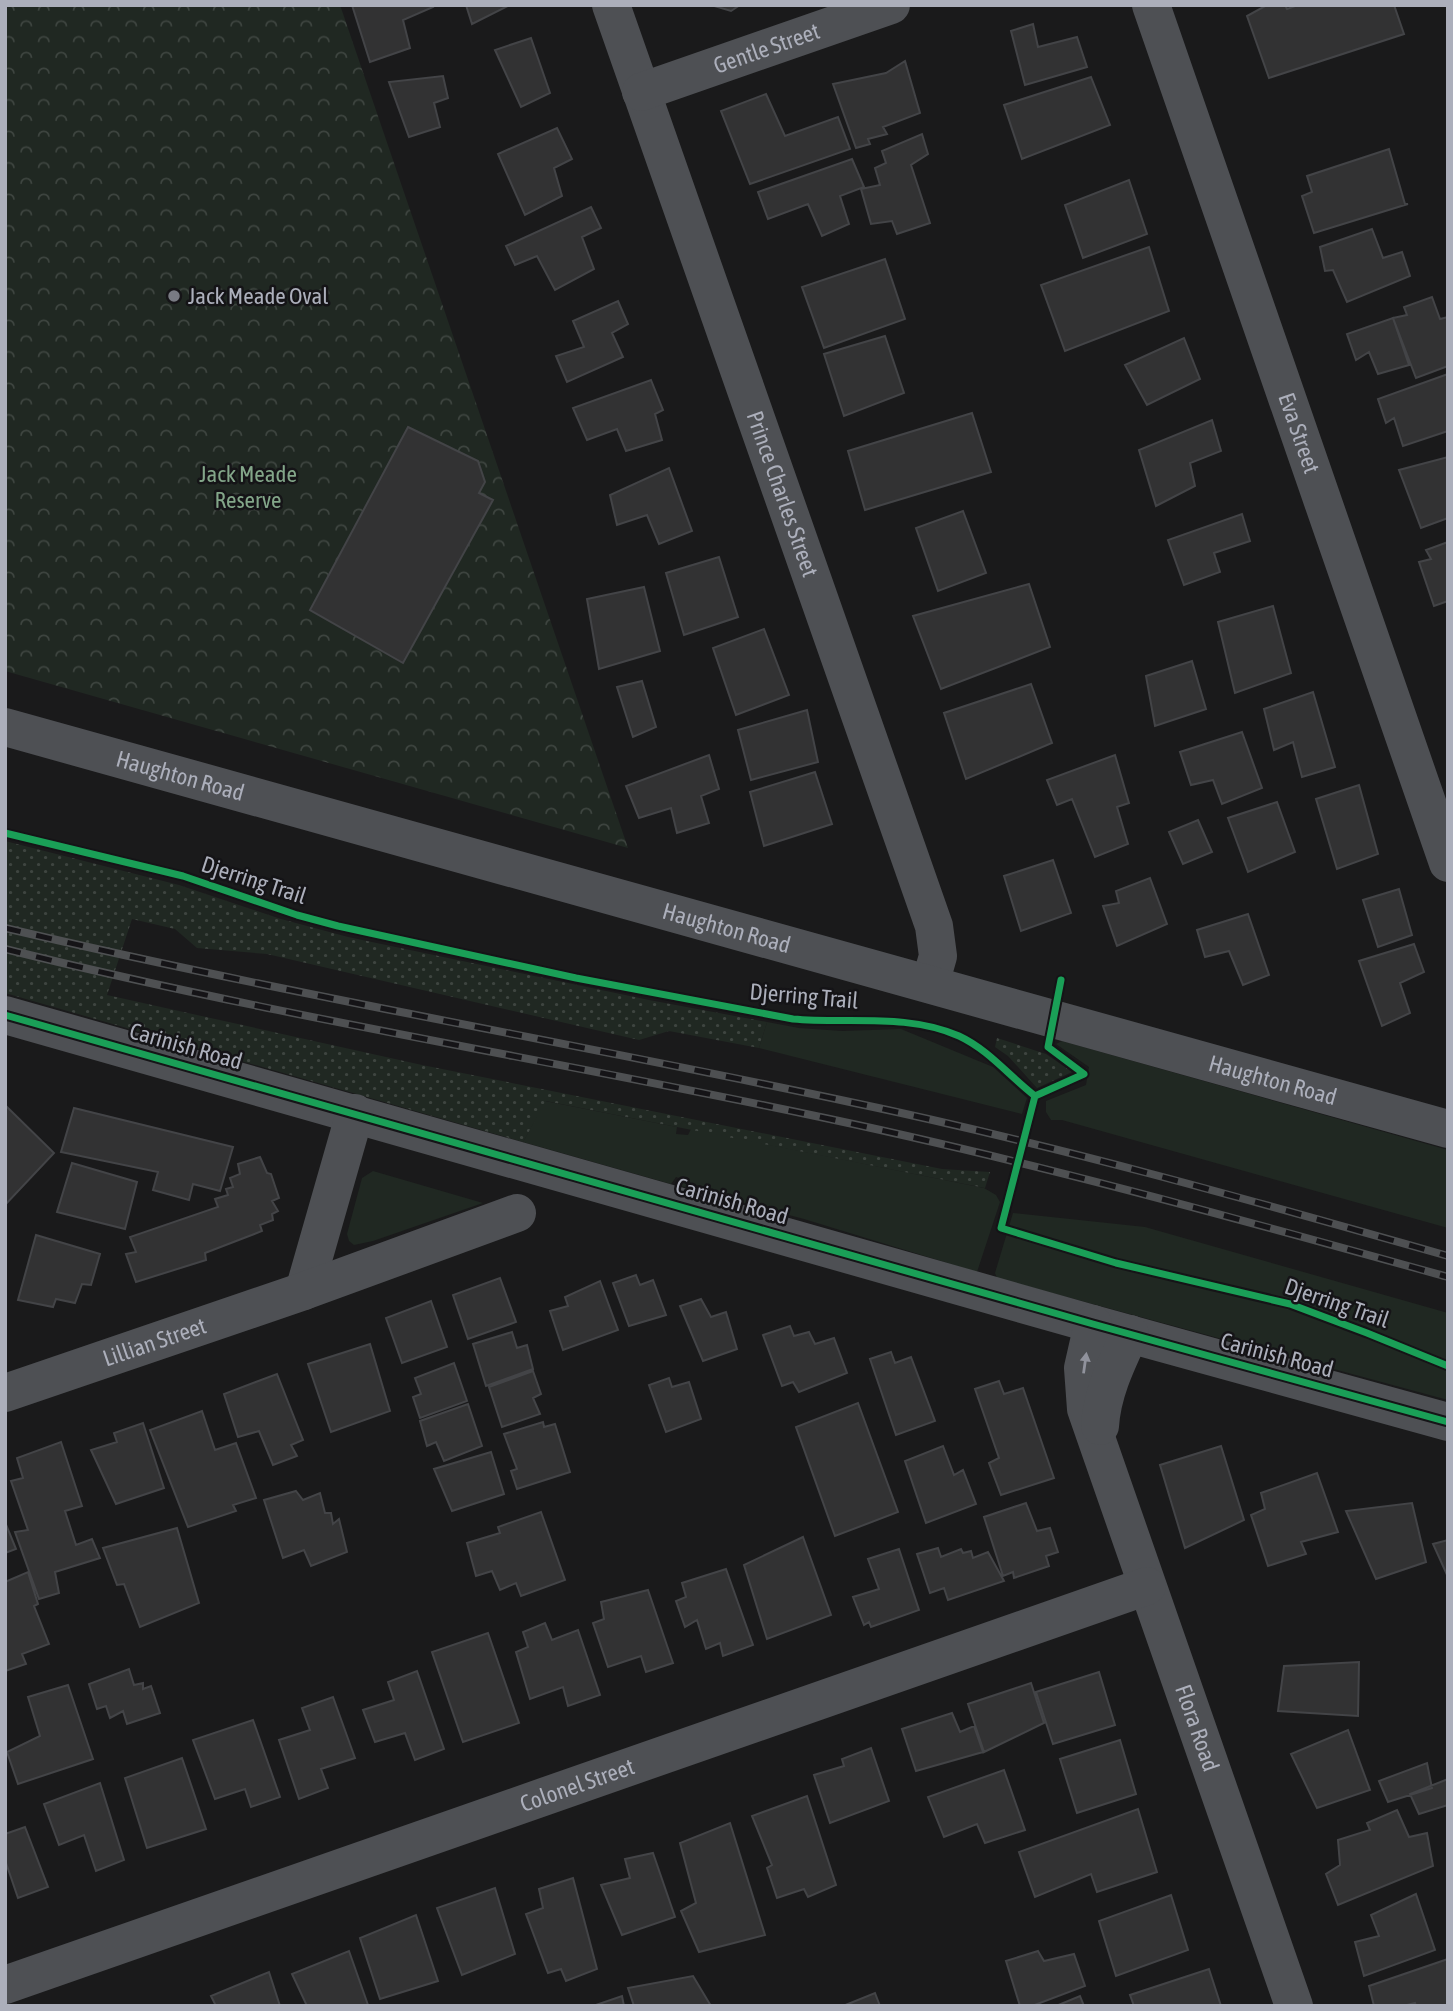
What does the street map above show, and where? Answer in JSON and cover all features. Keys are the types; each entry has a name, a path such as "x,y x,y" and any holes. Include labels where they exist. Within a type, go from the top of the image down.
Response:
{"street":[{"name":"Prince Charles Street","path":"611,5 934,926 937,956 930,984"},
{"name":"Gentle Street","path":"641,92 891,5"},
{"name":"Eva Street","path":"1151,5 1448,863"},
{"name":"Haughton Road","path":"5,727 1448,1129"},
{"name":"Carinish Road","path":"5,1015 1448,1422"},
{"path":"304,1291 355,1113"},
{"name":"Lillian Street","path":"5,1393 304,1291 517,1213"},
{"name":"Flora Road","path":"1093,1324 1083,1368 1086,1409 1294,2006"},
{"name":"Flora Road","path":"1099,1449 1101,1406 1130,1334"},
{"name":"Colonel Street","path":"5,1985 1147,1587"}],"green space":[{"name":"Jack Meade Reserve","path":"5,5 340,5 628,848 5,671"},
{"path":"5,841 179,885 281,919 348,937 767,1022 759,1048 669,1031 639,1040 267,954 197,948 175,929 132,919 107,995 422,1065 942,1169 990,1172 985,1188 546,1101 523,1142 5,993"},
{"path":"767,1022 799,1028 842,1031 901,1029 993,1067 1027,1098 1022,1114 759,1048"},
{"path":"997,1038 1046,1054 1072,1072 1037,1088 1008,1056 995,1047"},
{"path":"1062,1041 1448,1150 1448,1228 1062,1120 1051,1120 1046,1112 1046,1101 1086,1085 1089,1067 1056,1044"},
{"path":"545,1101 677,1127 676,1134 688,1135 691,1129 984,1188 996,1195 1000,1202 977,1272 804,1219 681,1186 682,1179 676,1177 671,1184 523,1142"},
{"path":"373,1171 483,1203 354,1245 347,1234 362,1178"},
{"path":"1013,1213 1145,1227 1448,1313 1448,1400 997,1278 995,1273"}],"building":[{"path":"352,5 433,7 403,20 410,48 370,62"},
{"path":"466,5 510,5 472,24"},
{"path":"711,5 740,5 731,11"},
{"path":"1267,5 1285,5 1287,9 1298,5 1394,5 1404,34 1269,78 1247,16"},
{"path":"1033,24 1038,47 1077,37 1087,67 1025,85 1011,31"},
{"path":"531,38 550,93 521,107 495,50"},
{"path":"905,61 920,113 883,127 887,134 868,139 870,144 856,148 833,84 886,73"},
{"path":"443,76 448,98 434,103 440,127 409,137 389,82"},
{"path":"1091,77 1110,125 1022,159 1004,105"},
{"path":"766,94 785,136 838,117 850,149 750,184 721,111"},
{"path":"557,128 572,159 554,168 562,196 525,215 498,154"},
{"path":"922,134 928,154 911,165 930,223 897,234 892,221 871,224 861,189 880,185 875,168 886,163 882,151"},
{"path":"1389,149 1405,204 1408,204 1314,233 1302,196 1312,192 1307,176"},
{"path":"852,159 864,187 840,196 849,224 822,236 808,204 768,219 758,192"},
{"path":"1129,180 1147,234 1083,258 1065,205"},
{"path":"591,207 601,228 582,237 594,269 555,290 537,256 515,265 506,246"},
{"path":"1372,229 1383,258 1402,252 1410,276 1347,302 1333,270 1325,271 1320,247"},
{"path":"1149,247 1169,311 1065,351 1041,285"},
{"path":"885,259 905,319 824,348 802,287"},
{"path":"1432,297 1440,319 1448,317 1448,366 1416,378 1393,318 1407,315 1404,307"},
{"path":"618,301 628,324 612,333 623,357 567,382 556,356 584,347 573,321"},
{"path":"1393,318 1409,365 1378,374 1369,352 1356,360 1347,334"},
{"path":"885,336 904,393 844,416 824,354"},
{"path":"1184,338 1200,379 1147,405 1125,365"},
{"path":"1448,374 1448,431 1403,446 1394,418 1386,423 1378,399"},
{"path":"651,380 663,410 655,414 662,440 626,451 617,429 587,440 573,408"},
{"path":"972,413 991,472 865,510 848,451"},
{"path":"1212,420 1221,451 1190,463 1195,486 1156,506 1139,450"},
{"path":"408,427 478,461 485,482 479,493 493,500 403,663 310,610"},
{"path":"1448,457 1448,518 1421,528 1399,470"},
{"path":"669,468 692,531 659,544 647,515 617,525 610,495"},
{"path":"963,511 986,573 938,591 916,528"},
{"path":"1242,514 1250,541 1214,553 1220,572 1184,585 1168,540"},
{"path":"1448,542 1448,601 1434,606 1419,562 1431,559 1426,550"},
{"path":"719,557 738,617 684,635 666,573"},
{"path":"1029,584 1050,647 941,689 913,616"},
{"path":"644,587 660,651 599,669 587,599"},
{"path":"1273,606 1291,673 1235,693 1218,622"},
{"path":"764,629 789,695 736,715 713,648"},
{"path":"1192,661 1206,709 1155,726 1146,676"},
{"path":"642,681 656,727 633,737 617,687"},
{"path":"1031,684 1052,743 966,779 944,713"},
{"path":"1313,692 1335,767 1302,777 1293,742 1274,750 1264,709"},
{"path":"807,710 818,762 751,780 738,730"},
{"path":"1242,732 1262,788 1222,804 1213,780 1191,785 1180,752"},
{"path":"709,755 719,789 701,796 709,823 677,833 671,808 639,818 626,786"},
{"path":"1115,755 1129,803 1117,807 1128,844 1095,857 1072,799 1057,805 1047,780"},
{"path":"815,772 832,824 764,846 750,792"},
{"path":"1359,785 1378,854 1337,869 1316,799"},
{"path":"1277,802 1295,852 1248,872 1228,818"},
{"path":"1198,820 1212,852 1183,864 1169,832"},
{"path":"1053,860 1071,913 1021,931 1004,876"},
{"path":"1150,878 1167,924 1117,946 1103,906 1119,903 1116,891"},
{"path":"1399,889 1412,935 1378,947 1363,900"},
{"path":"1248,914 1269,975 1243,985 1229,951 1205,957 1197,930"},
{"path":"1414,944 1424,972 1400,983 1410,1013 1382,1026 1359,961"},
{"path":"5,1105 54,1153 5,1205"},
{"path":"74,1108 233,1147 220,1191 193,1184 189,1200 153,1190 158,1172 61,1152"},
{"path":"260,1157 267,1173 271,1174 279,1198 272,1201 278,1211 272,1214 273,1220 260,1225 262,1231 205,1253 206,1260 136,1282 126,1254 136,1252 130,1237 218,1207 215,1199 228,1195 226,1189 233,1187 230,1178 240,1174 238,1164"},
{"path":"72,1163 137,1182 125,1229 57,1212"},
{"path":"36,1235 100,1254 91,1285 82,1284 75,1303 56,1299 53,1307 18,1300"},
{"path":"636,1275 640,1285 653,1280 666,1315 629,1326 613,1283"},
{"path":"500,1278 516,1322 468,1339 453,1295"},
{"path":"600,1281 618,1330 563,1350 550,1311 568,1306 565,1297"},
{"path":"701,1299 711,1317 726,1312 737,1349 703,1361 680,1306"},
{"path":"431,1301 447,1347 402,1363 386,1318"},
{"path":"790,1326 794,1336 809,1332 815,1344 834,1338 847,1373 799,1392 793,1382 782,1386 763,1335"},
{"path":"512,1332 517,1348 527,1345 533,1369 486,1386 473,1344"},
{"path":"370,1344 390,1411 331,1432 308,1364"},
{"path":"891,1352 895,1363 911,1357 935,1421 896,1435 870,1359"},
{"path":"454,1363 467,1401 420,1418 413,1397 421,1394 415,1378"},
{"path":"533,1371 541,1394 533,1398 540,1414 502,1427 489,1387"},
{"path":"277,1374 303,1440 291,1445 297,1456 273,1465 259,1431 238,1437 224,1394"},
{"path":"669,1378 672,1387 689,1382 701,1419 666,1432 649,1385"},
{"path":"999,1381 1004,1394 1023,1388 1054,1478 1001,1495 989,1463 999,1458 975,1389"},
{"path":"858,1403 898,1512 835,1536 796,1427"},
{"path":"468,1404 482,1446 444,1461 436,1442 427,1446 420,1421"},
{"path":"202,1411 215,1450 236,1443 256,1498 233,1505 236,1511 188,1527 150,1430"},
{"path":"543,1422 544,1427 555,1424 570,1472 517,1489 511,1471 517,1469 504,1434"},
{"path":"143,1423 164,1488 116,1504 91,1450 117,1442 114,1433"},
{"path":"61,1442 82,1506 65,1511 76,1545 92,1539 100,1558 55,1572 59,1593 39,1599 15,1532 28,1530 11,1481 23,1478 17,1458"},
{"path":"943,1446 954,1475 963,1470 976,1504 926,1523 905,1461"},
{"path":"1221,1446 1244,1520 1185,1548 1160,1465"},
{"path":"491,1452 504,1494 452,1511 434,1469"},
{"path":"1317,1473 1338,1532 1301,1542 1306,1554 1268,1566 1251,1515 1265,1509 1261,1493"},
{"path":"296,1491 303,1500 320,1493 325,1513 331,1513 333,1524 339,1519 347,1552 311,1566 304,1550 283,1558 264,1500"},
{"path":"1026,1503 1037,1531 1050,1528 1058,1552 1046,1556 1049,1566 1014,1578 1013,1572 1003,1576 984,1517"},
{"path":"1412,1503 1426,1562 1376,1579 1346,1511"},
{"path":"541,1512 565,1580 521,1596 516,1583 500,1590 492,1571 476,1576 467,1543 500,1533 498,1527"},
{"path":"5,1522 16,1549 5,1553"},
{"path":"177,1528 199,1603 140,1627 124,1584 117,1585 103,1548"},
{"path":"803,1537 831,1615 767,1639 744,1565"},
{"path":"1448,1540 1448,1577 1433,1544"},
{"path":"938,1548 941,1557 961,1549 963,1553 971,1551 973,1558 988,1552 1004,1581 948,1600 944,1588 930,1593 917,1554"},
{"path":"899,1549 919,1610 871,1627 869,1622 864,1625 853,1597 879,1589 868,1559"},
{"path":"726,1569 753,1645 723,1656 720,1643 706,1649 697,1620 685,1627 676,1601 686,1597 682,1583"},
{"path":"28,1572 38,1604 34,1606 49,1644 22,1654 26,1664 5,1671 5,1582"},
{"path":"648,1590 673,1663 646,1672 641,1656 608,1667 593,1623 604,1619 601,1602"},
{"path":"545,1623 552,1640 578,1630 600,1695 568,1706 563,1687 530,1699 516,1652 528,1647 523,1632"},
{"path":"488,1633 519,1723 463,1742 432,1652"},
{"path":"1359,1662 1358,1716 1278,1711 1284,1666"},
{"path":"129,1669 134,1685 143,1683 143,1689 151,1686 160,1713 127,1724 123,1711 110,1718 106,1706 97,1709 89,1684"},
{"path":"417,1671 444,1749 415,1760 405,1733 375,1742 363,1710 394,1700 388,1682"},
{"path":"1099,1672 1115,1725 1053,1744 1036,1692"},
{"path":"1031,1683 1044,1723 984,1752 968,1704"},
{"path":"68,1685 93,1759 18,1784 7,1752 40,1736 28,1697"},
{"path":"333,1697 355,1758 321,1769 328,1788 299,1799 279,1740 310,1730 302,1708"},
{"path":"952,1713 960,1732 974,1726 983,1752 916,1771 902,1729"},
{"path":"253,1720 280,1797 251,1807 245,1789 215,1799 193,1740"},
{"path":"1348,1730 1370,1790 1317,1808 1291,1754"},
{"path":"1120,1740 1136,1794 1077,1813 1060,1759"},
{"path":"871,1748 889,1801 830,1823 814,1775 844,1766 842,1759"},
{"path":"182,1758 206,1829 147,1848 125,1778"},
{"path":"1427,1763 1432,1788 1388,1802 1379,1781"},
{"path":"1004,1770 1025,1830 985,1843 977,1824 944,1837 928,1797"},
{"path":"1448,1779 1448,1805 1419,1814 1410,1794"},
{"path":"100,1783 124,1860 96,1871 84,1835 59,1845 44,1804"},
{"path":"807,1796 836,1885 808,1897 804,1889 777,1898 767,1868 772,1865 752,1816"},
{"path":"1138,1809 1157,1872 1097,1892 1091,1874 1035,1897 1019,1852"},
{"path":"1397,1810 1409,1837 1427,1833 1433,1866 1338,1905 1326,1874 1340,1865 1338,1840 1370,1830 1367,1823"},
{"path":"730,1823 765,1935 699,1952 681,1911 696,1903 680,1843"},
{"path":"25,1827 48,1887 18,1898 5,1860 5,1834"},
{"path":"653,1853 675,1917 622,1935 601,1885 630,1878 625,1859"},
{"path":"573,1878 597,1969 566,1981 561,1969 548,1973 526,1914 543,1908 539,1889"},
{"path":"495,1888 515,1954 462,1975 437,1908"},
{"path":"1416,1894 1435,1950 1364,1976 1355,1942 1379,1936 1371,1915"},
{"path":"1171,1895 1188,1950 1116,1976 1099,1921"},
{"path":"416,1915 438,1981 380,1999 360,1938"},
{"path":"349,1951 368,2005 307,2006 292,1974"},
{"path":"1038,1951 1044,1961 1074,1954 1085,1986 1032,2006 1020,2006 1006,1961"},
{"path":"1448,1959 1448,2006 1416,2006 1415,2003 1403,2006 1374,2006 1369,1986"},
{"path":"1209,1969 1221,2006 1134,2006 1130,1995"},
{"path":"269,1972 280,2006 216,2006 211,1996"},
{"path":"693,1976 711,2006 634,2006 628,1988"},
{"path":"875,1993 880,2006 843,2006"},
{"path":"622,1996 624,2006 593,2006"},
{"path":"1080,1996 1084,2006 1056,2006"}],"railway":[{"path":"5,928 216,975 926,1118 1150,1174 1448,1256"},
{"path":"5,949 205,995 706,1094 968,1150 1128,1190 1448,1277"}],"cycle path":[{"name":"Djerring Trail","path":"5,833 183,876 297,915 338,926 576,978 793,1019 898,1022 939,1029 980,1048 1035,1096"},
{"path":"1035,1096 1084,1074 1048,1047 1061,980"},
{"path":"5,1015 1448,1422"},
{"name":"Djerring Trail","path":"1035,1096 1001,1228 1116,1263 1290,1304 1448,1366"}],"place":[{"name":"Jack Meade Oval","path":"174,296"}]}
